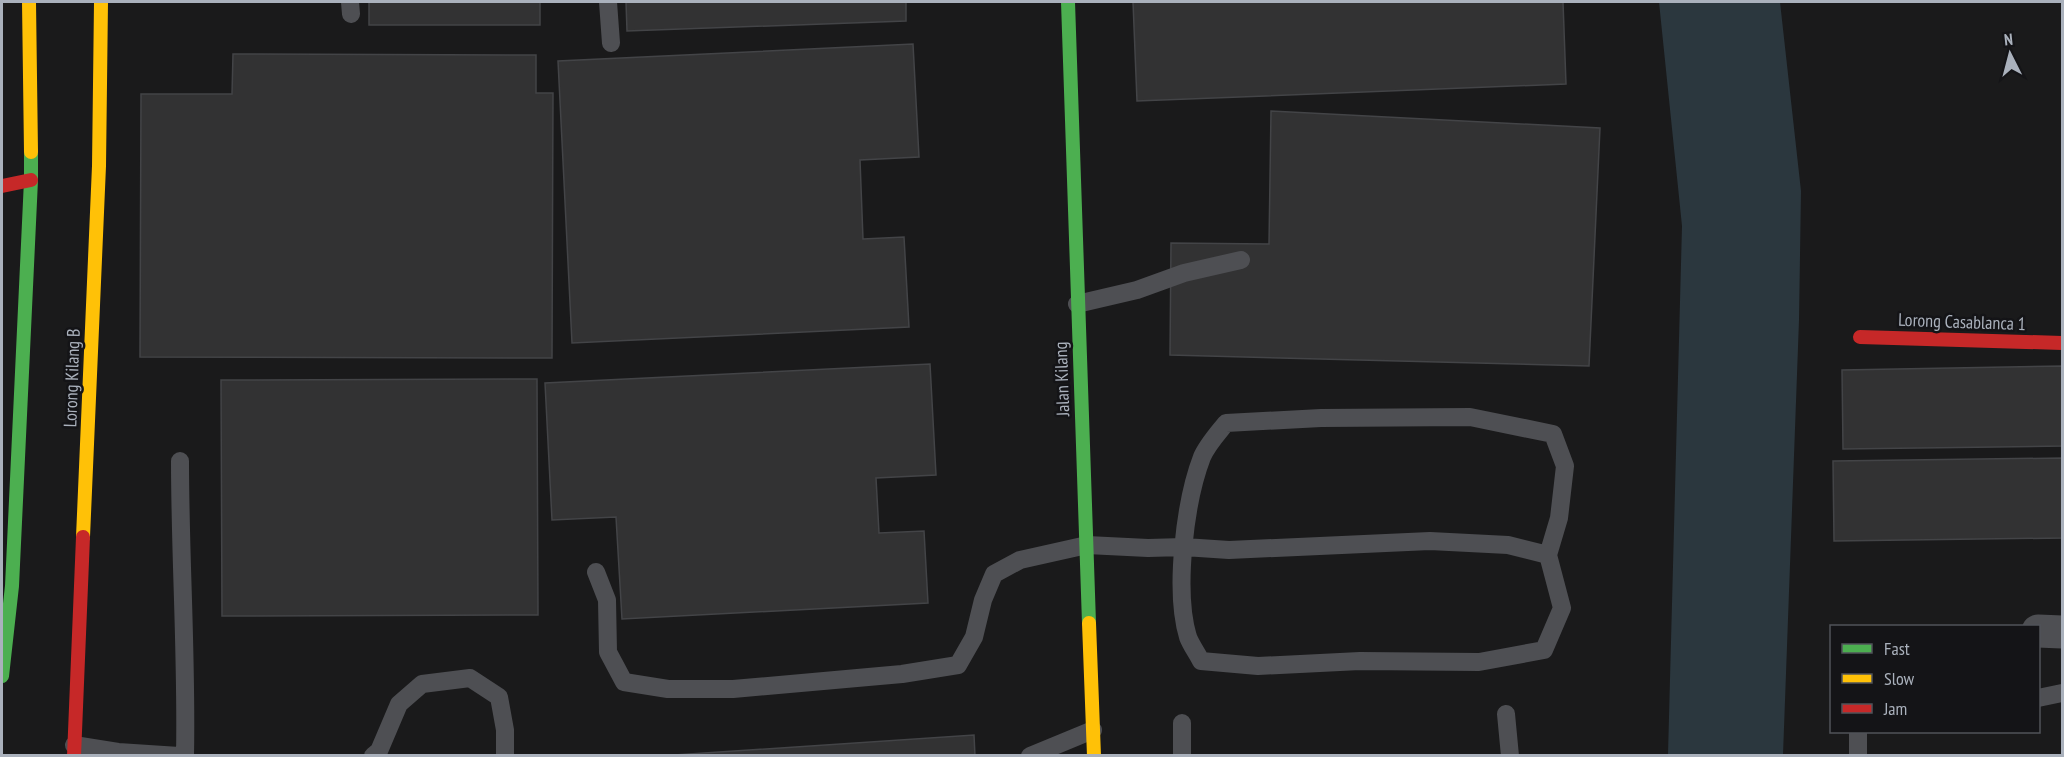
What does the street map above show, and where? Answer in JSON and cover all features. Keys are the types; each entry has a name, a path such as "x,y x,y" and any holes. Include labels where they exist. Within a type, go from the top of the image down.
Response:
{"main road":[{"path":"2,676 12,586 32,180 29,2"},
{"name":"Lorong Kilang B","path":"74,750 99,166 101,2"},
{"name":"Jalan Kilang","path":"1068,2 1094,756"},
{"path":"2,186 32,180"},
{"name":"Lorong Casablanca 1","path":"1860,337 2062,343"}],"street":[{"path":"2040,631 2062,632"}],"lane":[{"path":"608,2 611,43"},
{"path":"1077,304 1137,290 1184,273 1241,260"},
{"path":"1470,417 1553,434 1565,466 1559,518 1548,555 1562,608 1544,650 1479,662 1360,661 1258,666 1201,661 1188,639 1182,606 1184,547 1188,505 1203,454 1226,423 1321,418 1470,417"},
{"path":"180,461 180,554 186,688 185,756"},
{"path":"596,572 607,600 609,652 624,682 668,689 733,689 902,674 958,665 974,637 983,600 994,574 1020,560 1087,545 1229,550 1430,541 1508,545 1548,555"},
{"path":"373,756 379,752 399,704 422,684 470,678 500,698 506,756"},
{"path":"2040,698 2062,693"},
{"path":"1506,714 1510,756"},
{"path":"1182,723 1182,756"},
{"path":"1030,756 1093,730"},
{"path":"1857,733 1858,756"},
{"path":"74,750 179,756"}],"shaded area":[{"path":"1659,2 1780,2 1801,191 1799,320 1783,755 1668,755 1682,226"}],"building":[{"path":"369,2 540,2 540,25 369,25"},
{"path":"626,2 906,2 906,21 627,31"},
{"path":"1133,2 1563,2 1566,84 1137,101"},
{"path":"913,44 919,157 860,160 863,239 904,237 909,327 572,343 558,61"},
{"path":"233,54 536,55 536,93 553,93 552,358 140,357 141,94 232,94"},
{"path":"1271,111 1600,128 1589,366 1170,355 1171,243 1269,244"},
{"path":"930,364 936,475 876,478 879,533 924,531 928,603 622,619 616,517 552,520 545,383"},
{"path":"2062,366 2062,446 1843,449 1842,370"},
{"path":"537,379 538,615 222,616 221,380"},
{"path":"2062,458 2062,538 1834,541 1833,461"},
{"path":"974,735 975,756 659,756"}],"traffic: fast":[{"path":"1068,2 1089,623"},
{"path":"2,676 12,586 31,152"}],"traffic: slow":[{"path":"29,2 31,152"},
{"path":"83,537 99,166 101,2"},
{"path":"1089,623 1094,756"}],"traffic: jam":[{"path":"2,186 31,180"},
{"path":"1860,337 2062,343"},
{"path":"74,756 83,537"}]}
